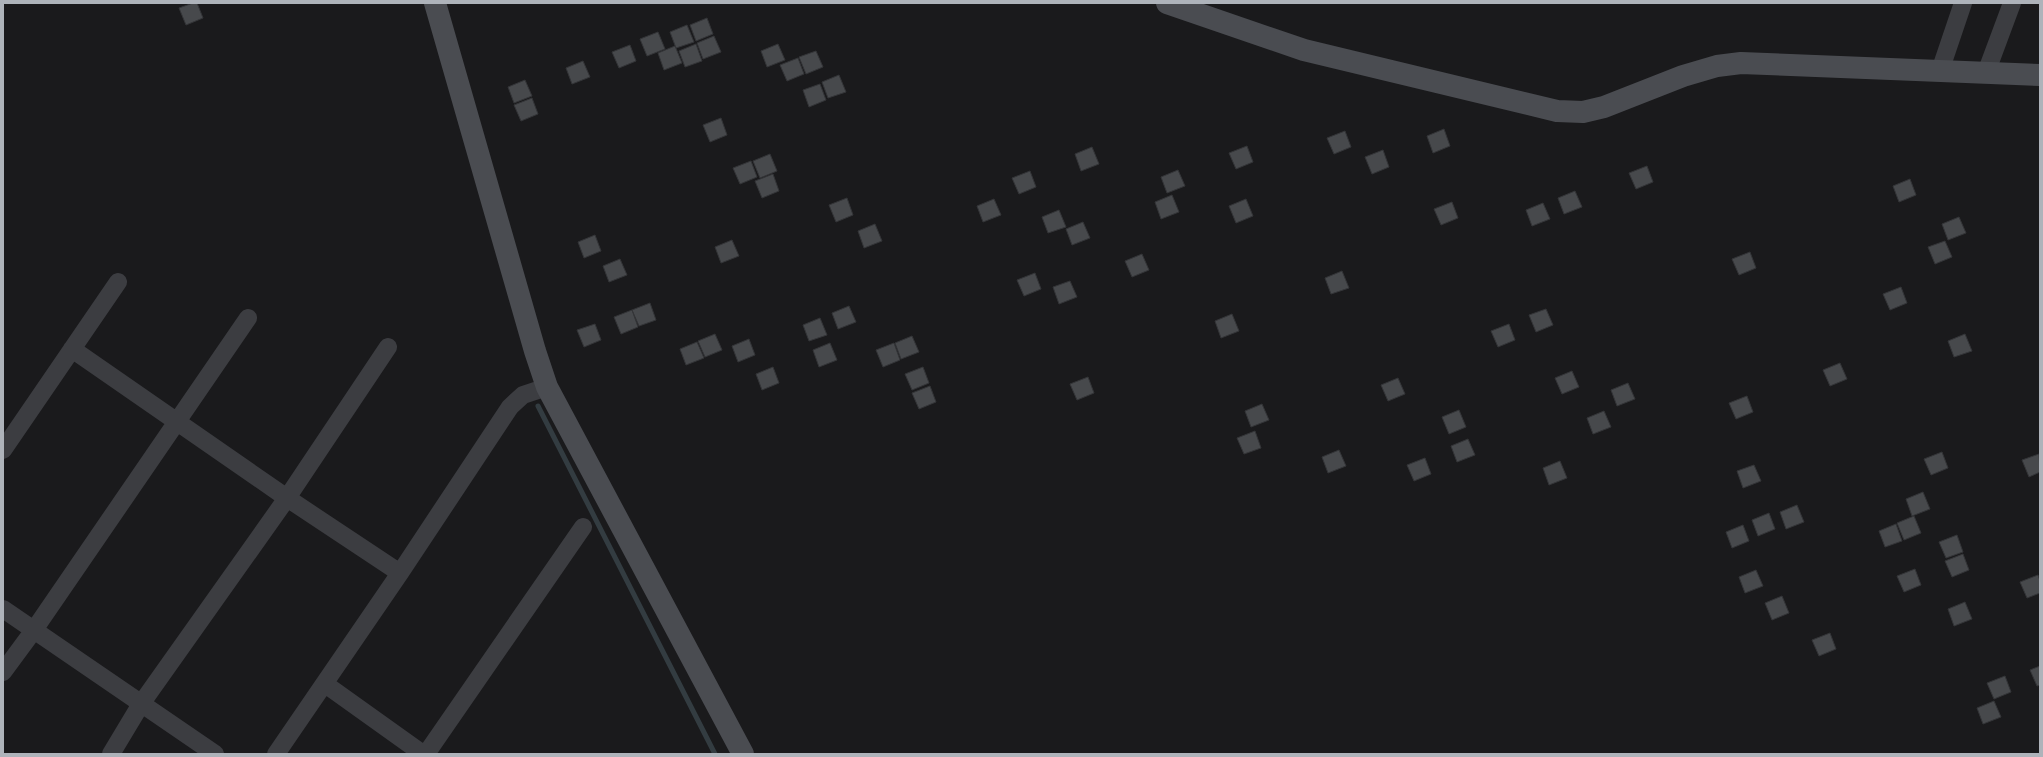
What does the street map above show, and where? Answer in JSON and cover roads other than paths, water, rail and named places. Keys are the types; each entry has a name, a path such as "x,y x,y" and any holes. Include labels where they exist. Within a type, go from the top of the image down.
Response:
{"main road":[{"path":"435,3 535,351 536,390 743,754"},
{"path":"1167,3 1304,50 1396,74 1557,111 1583,112 1604,107 1683,76 1717,66 1741,63 2040,75"}],"street":[{"path":"1940,71 1963,3"},
{"path":"1986,73 2012,3"},
{"path":"3,450 118,282"},
{"path":"3,672 34,630 248,318"},
{"path":"111,754 141,704 287,498 388,347"},
{"path":"72,349 176,422 400,574"},
{"path":"276,754 326,684 510,407 536,390"},
{"path":"326,684 424,754 583,527"},
{"path":"3,609 215,754"}],"waterway":[{"path":"538,406 715,754"}]}
